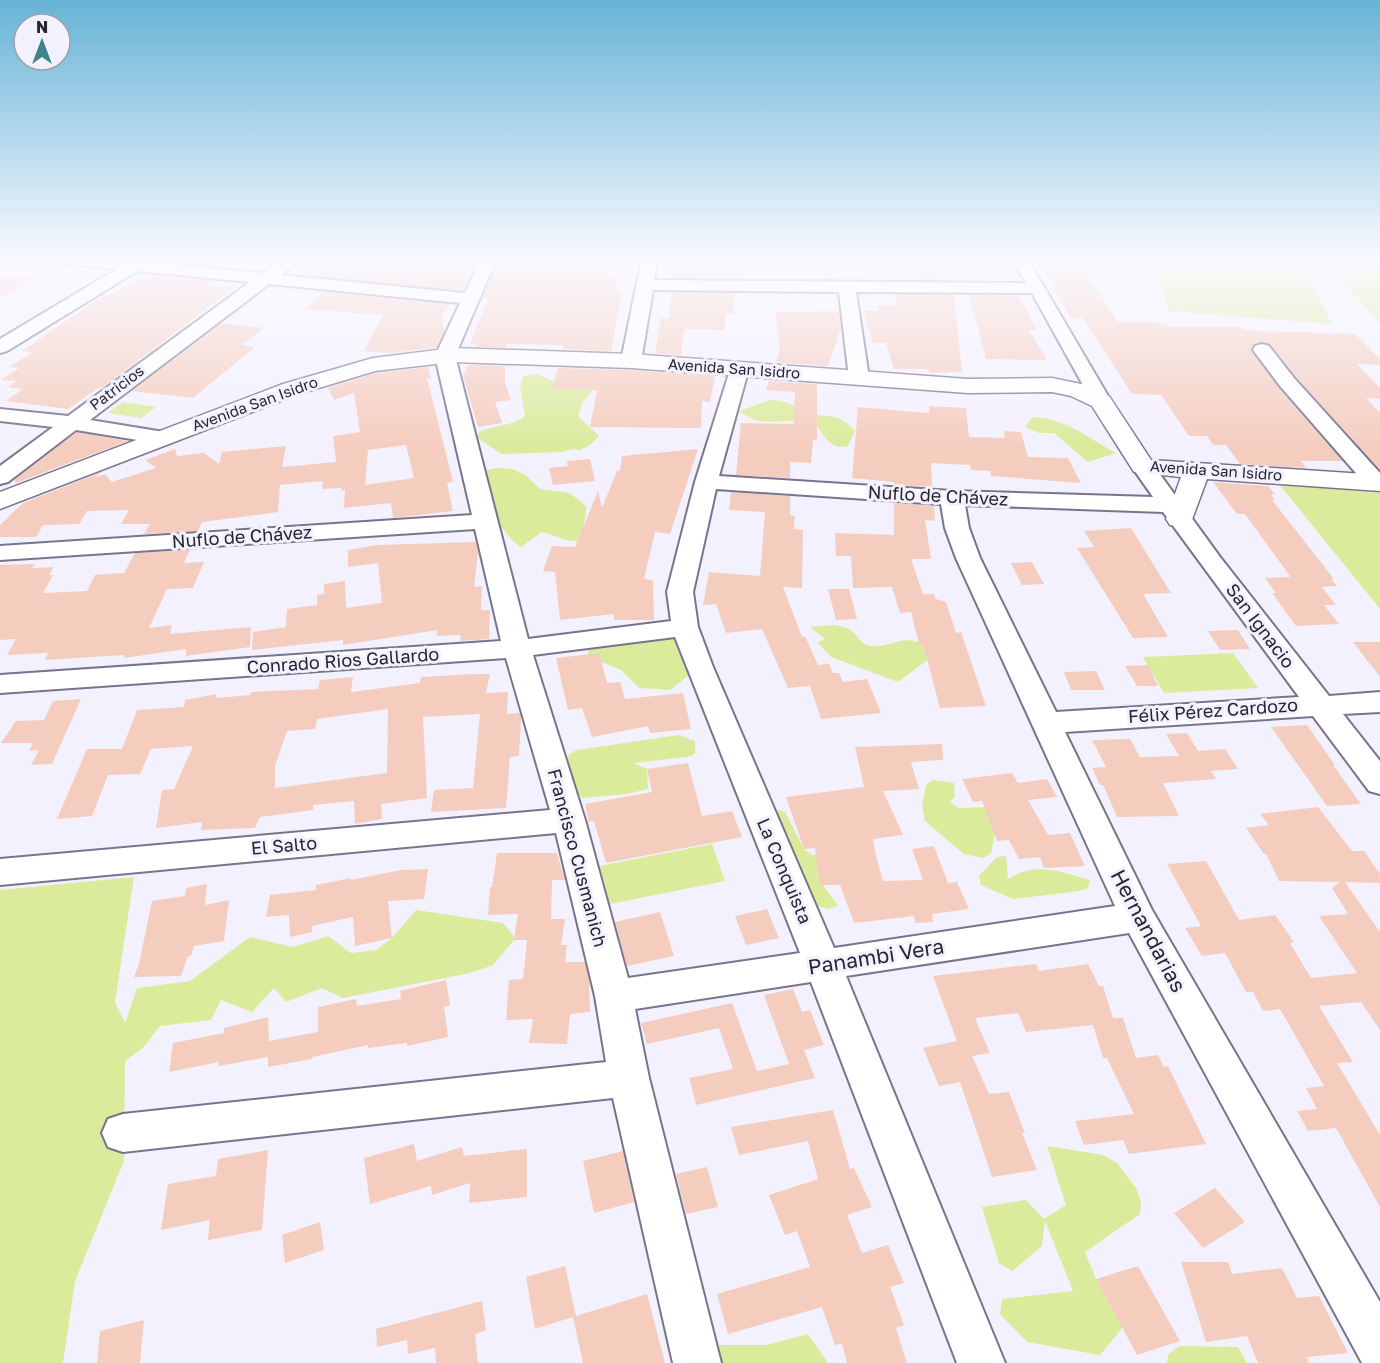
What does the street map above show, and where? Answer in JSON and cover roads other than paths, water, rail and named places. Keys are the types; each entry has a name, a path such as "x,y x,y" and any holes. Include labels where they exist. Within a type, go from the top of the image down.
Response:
{"main road":[{"name":"Avenida San Isidro","path":"0,501 291,389 373,365 445,356 739,368 968,386 1052,385 1078,390 1101,401 1143,467 1378,483"},
{"path":"1175,512 1197,470"}],"street":[{"path":"0,347 41,322"},
{"name":"Patricios","path":"0,477 206,322"},
{"path":"445,356 461,322"},
{"path":"631,362 638,322"},
{"path":"852,322 859,378"},
{"path":"1057,322 1101,401"},
{"path":"1262,350 1287,382 1378,483"},
{"name":"Francisco Cusmanich","path":"445,356 517,650 569,820 614,996 629,1078 697,1363"},
{"name":"La Conquista","path":"739,368 706,482 680,592 685,627 699,667 823,965 981,1363"},
{"path":"0,415 71,423 162,438"},
{"name":"San Ignacio","path":"1143,467 1380,783"},
{"name":"Nuflo de Chávez","path":"706,482 1175,512"},
{"name":"Hernandarias","path":"951,498 957,528 968,558 1138,917 1380,1348"},
{"name":"Nuflo de Chávez","path":"0,553 485,521"},
{"name":"Conrado Rios Gallardo","path":"0,684 517,650 685,627"},
{"name":"Félix Pérez Cardozo","path":"1045,723 1319,704 1380,702"},
{"name":"El Salto","path":"0,872 569,820"},
{"name":"Panambi Vera","path":"614,996 1138,917"},
{"path":"123,1133 629,1078"}]}
